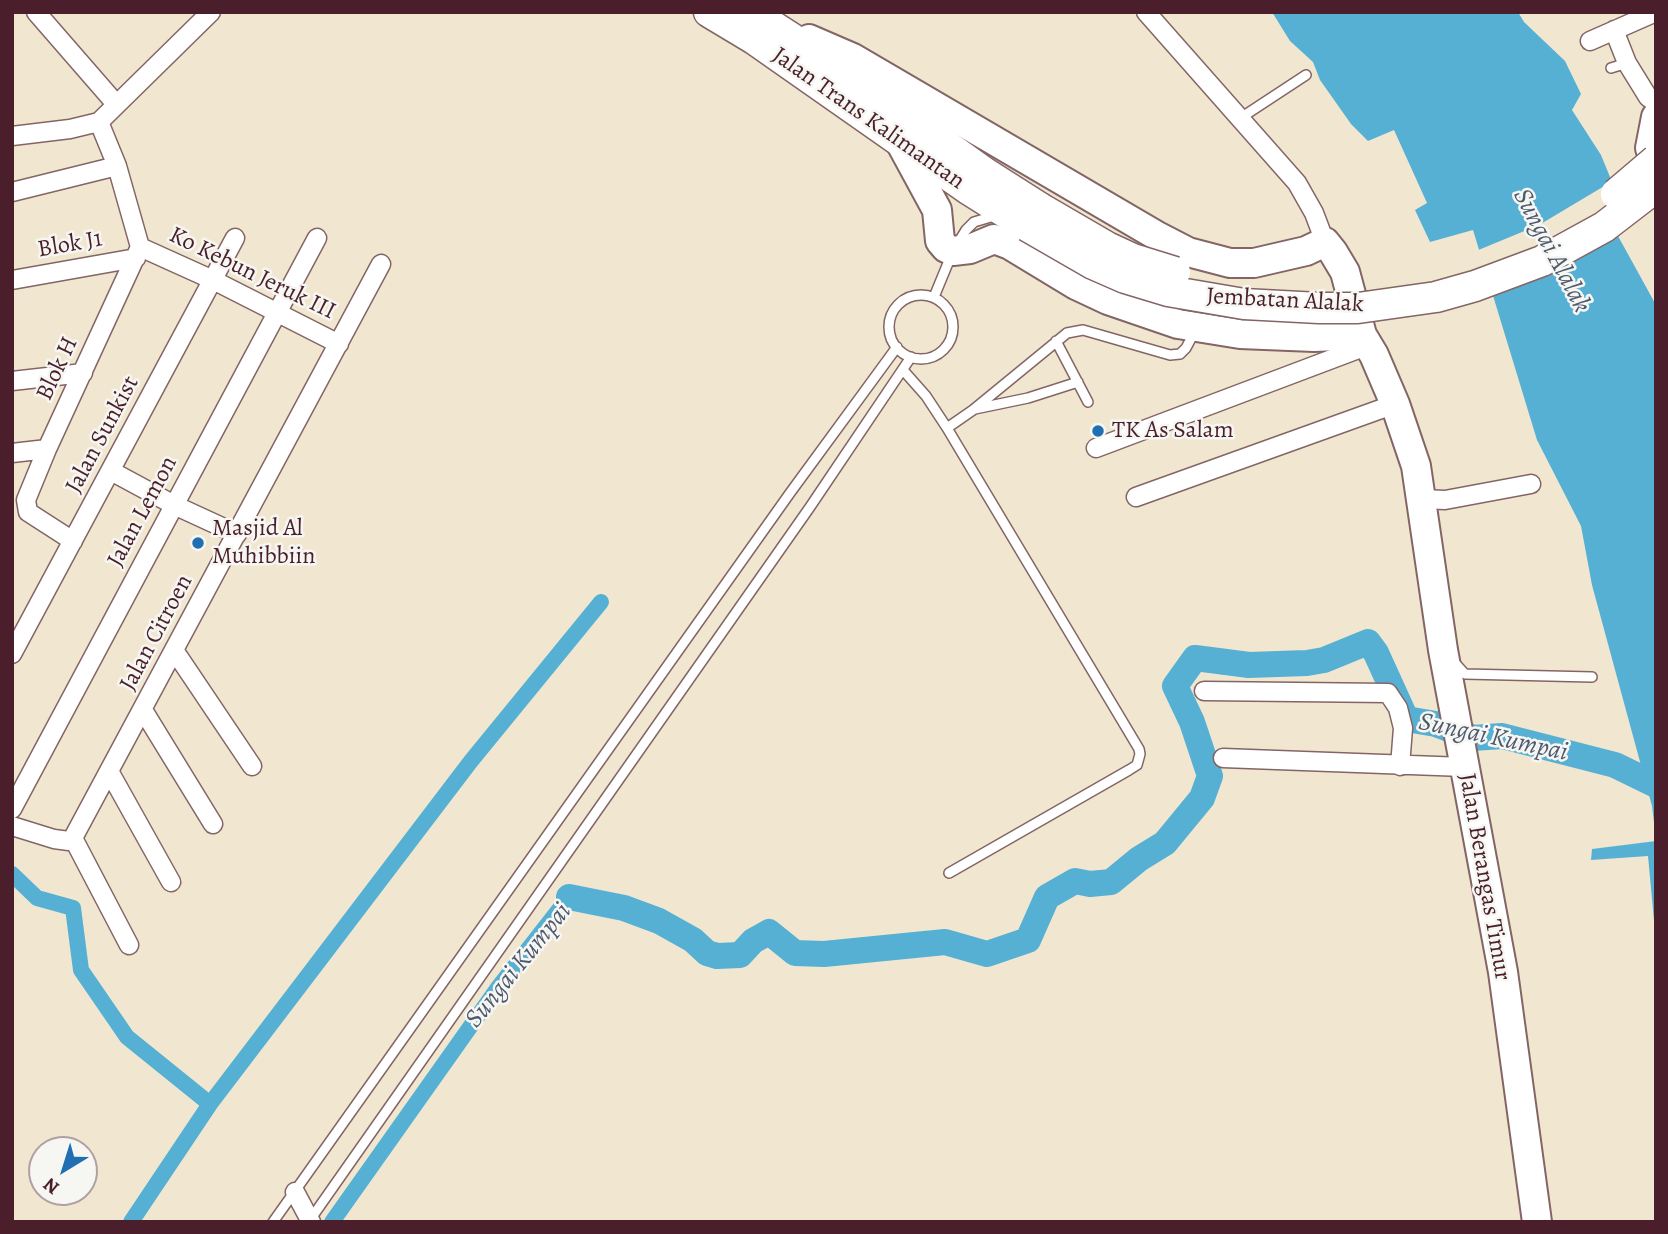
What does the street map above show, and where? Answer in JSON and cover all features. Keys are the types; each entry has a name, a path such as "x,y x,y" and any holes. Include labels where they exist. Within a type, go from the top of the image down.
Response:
{"highway":[{"name":"Jalan Trans Kalimantan","path":"709,12 899,140 1025,216"},
{"name":"Jalan Trans Kalimantan","path":"754,13 844,72 985,173 1025,216"},
{"name":"Jembatan Alalak","path":"1025,216 1164,270 1248,285 1356,288 1432,277 1514,251 1595,209 1656,160"},
{"name":"Jembatan Alalak","path":"1025,216 1093,264 1125,278 1168,291 1244,303 1319,308 1358,307 1436,297 1475,286 1542,261 1604,227 1656,187"}],"main road":[{"path":"790,38 807,38 853,58 1188,252 1230,263 1254,263 1306,251 1325,242"},
{"path":"1656,117 1650,148 1656,167"},
{"path":"899,140 937,210 940,241 946,248 953,251 970,249 994,239 1010,245 1076,285 1108,300 1156,317 1198,327 1240,334 1365,340"},
{"name":"Jalan Berangas Timur","path":"1325,242 1345,272 1365,340 1395,404 1416,466 1443,650 1503,972 1536,1222"}],"street":[{"path":"36,12 116,104"},
{"path":"16,131 69,128 99,122 211,12"},
{"path":"1146,12 1297,183 1325,242"},
{"path":"1590,40 1656,12"},
{"path":"1614,30 1619,65 1656,103"},
{"name":"Ko Kebun Jeruk III","path":"99,122 117,166 138,253 213,280 339,344"},
{"path":"12,191 117,166"},
{"name":"Jalan Sunkist","path":"12,654 235,238"},
{"name":"Jalan Lemon","path":"12,809 317,238"},
{"name":"Blok J1","path":"12,280 138,253"},
{"name":"Blok H","path":"74,541 28,512 26,500 138,253"},
{"name":"Jalan Citroen","path":"74,838 382,264"},
{"path":"1096,448 1365,340"},
{"path":"12,381 83,373"},
{"path":"1136,497 1395,404"},
{"path":"12,453 47,449"},
{"path":"111,471 174,505 237,534"},
{"path":"1422,499 1445,500 1531,484"},
{"path":"174,650 252,766"},
{"path":"1205,691 1388,693 1398,708 1403,728 1400,766"},
{"path":"144,710 214,824"},
{"path":"1223,758 1400,766 1462,755"},
{"path":"109,771 171,882"},
{"path":"12,826 54,839 69,841 74,838 129,945"},
{"path":"295,1192 310,1221"}],"lane":[{"path":"1239,119 1306,75"},
{"path":"934,297 953,251 974,222 985,217 1025,216"},
{"path":"916,295 934,297 949,310 953,335 938,355 926,359 911,357 897,347 889,331 890,319 895,307 904,299 916,295"},
{"path":"947,428 1067,333 1083,330 1170,355 1180,354 1186,348 1198,327"},
{"path":"1056,341 1088,402"},
{"path":"274,1222 790,493 897,347"},
{"path":"310,1221 911,357"},
{"path":"903,370 926,396 947,428 1140,754 1136,765 1129,770 949,873"},
{"path":"973,410 1028,398 1078,382"},
{"path":"1443,650 1465,674 1592,677"}],"water":[{"name":"Sungai Alalak","path":"1272,12 1518,12 1524,22 1565,61 1581,94 1572,110 1601,155 1610,177 1618,236 1656,305 1656,839 1652,806 1592,585 1581,526 1537,440 1473,230 1430,242 1415,210 1427,203 1394,130 1368,141 1351,124 1320,80 1313,62 1290,41"},
{"path":"1656,841 1656,942 1648,856 1591,860 1592,849"}],"pier":[{"path":"1606,185 1621,230 1490,295 1476,251 1539,225"}],"waterway":[{"path":"131,1222 210,1104 471,761 601,602"},
{"name":"Sungai Kumpai","path":"569,897 624,908 659,921 693,940 707,953 717,956 740,955 753,941 769,932 795,953 824,954 945,942 987,954 1028,940 1047,897 1075,881 1090,884 1111,882 1139,859 1165,843 1202,798 1210,776 1192,722 1175,686 1195,658 1249,665 1307,663 1324,660 1368,642 1376,653 1406,719 1436,724 1473,738 1502,736 1615,765 1656,785"},
{"name":"Sungai Kumpai","path":"12,874 37,898 73,908 81,970 127,1037 210,1104"},
{"name":"Sungai Kumpai","path":"332,1222 497,989 569,897"}],"place":[{"name":"TK As Salam","path":"1098,431"},
{"name":"Masjid Al Muhibbiin","path":"198,543"}]}
